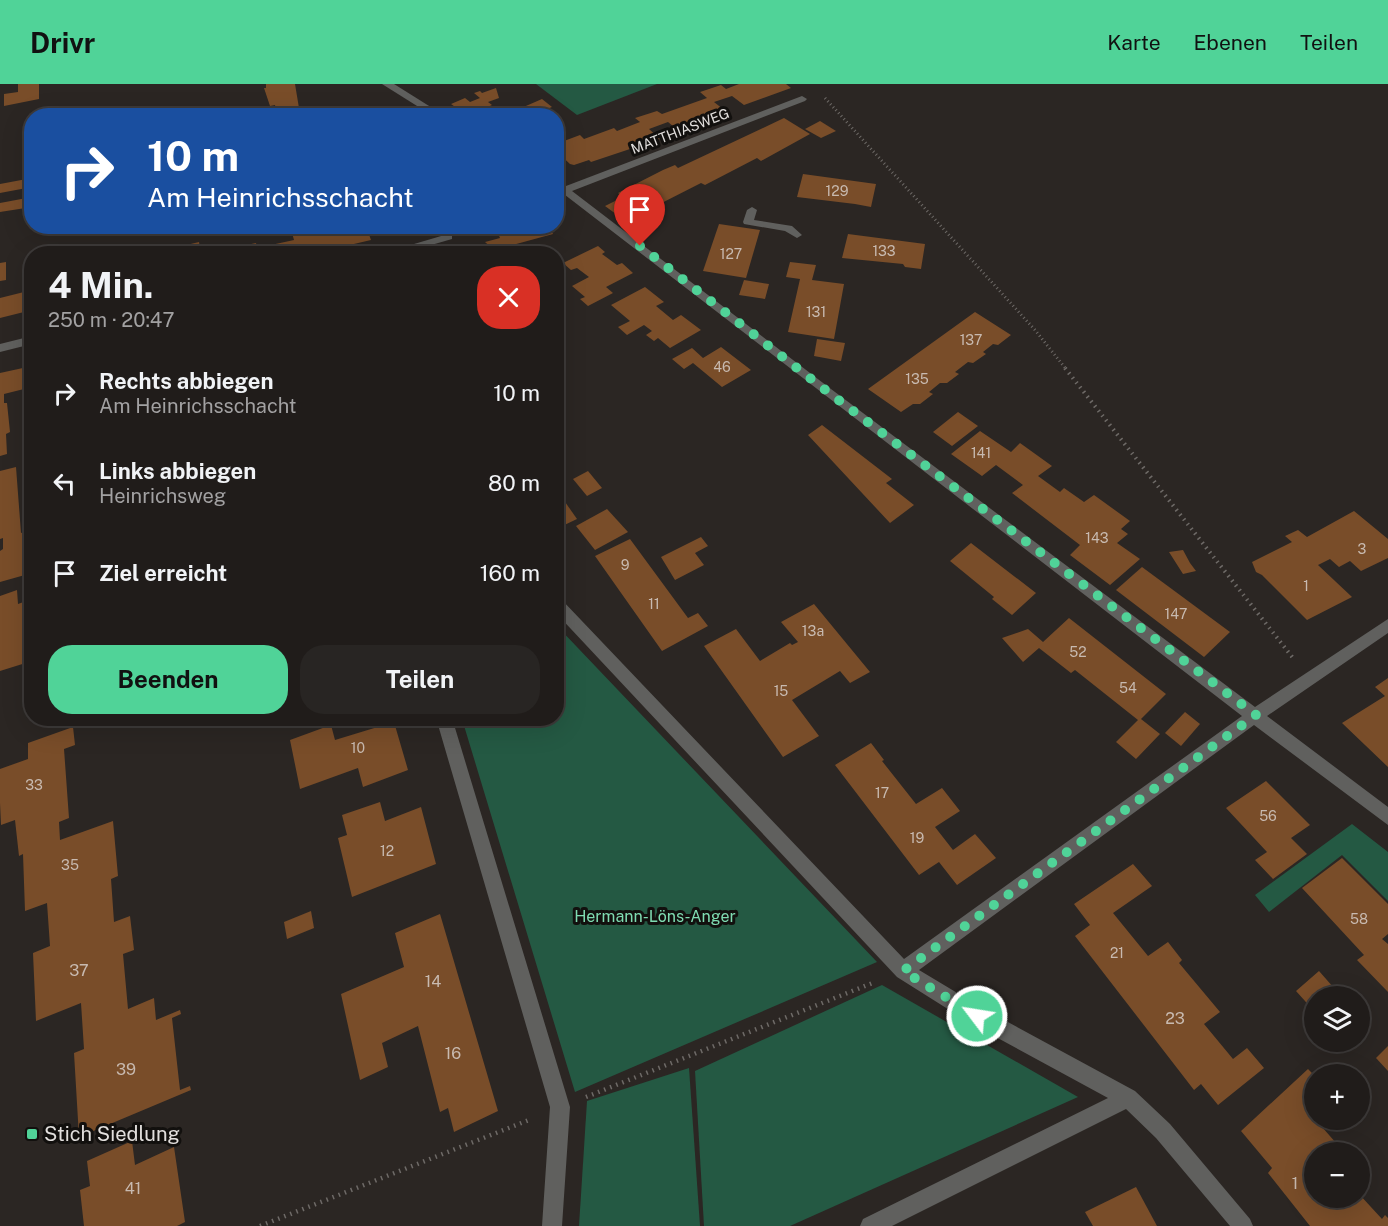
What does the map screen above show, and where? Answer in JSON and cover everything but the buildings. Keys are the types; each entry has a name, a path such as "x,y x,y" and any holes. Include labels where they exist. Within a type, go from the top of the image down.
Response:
{"street":[{"path":"387,84 428,108"},
{"name":"MATTHIASWEG","path":"564,185 802,99"},
{"path":"564,188 824,389 1388,817"},
{"path":"752,210 748,222 788,228 797,235"},
{"path":"415,246 448,237"},
{"path":"0,348 24,342"},
{"path":"564,611 903,971 977,1016 1101,1081 1128,1098 1163,1131 1242,1226"},
{"path":"903,971 1256,715 1388,625"},
{"path":"446,726 560,1107 552,1226"},
{"path":"870,1226 1128,1098"}],"path":[{"path":"820,93 1035,330 1310,679"},
{"path":"260,1226 903,971"}],"green space":[{"path":"536,84 657,84 577,115"},
{"name":"Hermann-Löns-Anger","path":"564,633 877,962 575,1092 464,726 564,726"},
{"path":"1352,824 1388,852 1388,901 1342,855 1269,912 1255,895"},
{"path":"882,985 1078,1097 790,1226 704,1226 695,1071"},
{"path":"689,1068 700,1226 579,1226 587,1101"}],"place":[{"name":"Stich Siedlung","path":"32,1134"}],"route":[{"path":"640,246 824,389 1256,715 903,971 977,1016"}]}
